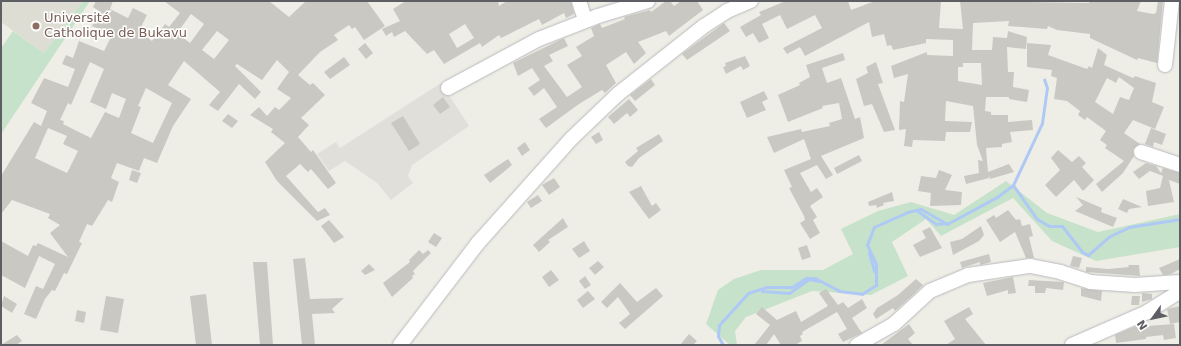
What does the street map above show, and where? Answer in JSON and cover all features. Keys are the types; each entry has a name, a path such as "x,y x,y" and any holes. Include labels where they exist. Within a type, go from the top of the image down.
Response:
{"street":[{"path":"578,1 585,20"},
{"path":"448,88 539,39 585,20 648,1"},
{"path":"390,345 404,340 478,243 572,138 618,94 704,26 727,11 751,1"},
{"path":"1165,65 1172,1"},
{"path":"1141,152 1180,165"},
{"path":"857,345 894,324 930,291 968,275 1030,266 1060,272 1090,282 1135,285 1180,282"},
{"path":"1072,345 1141,315 1180,291"}],"shaded area":[{"name":"Université Catholique de Bukavu","path":"1,1 83,1 44,53 1,22"},
{"path":"441,83 469,126 412,165 408,176 413,183 391,200 377,183 345,161 329,171 317,154 336,142 340,148"}],"green space":[{"path":"83,1 90,1 1,134 1,48 13,31 44,53"},
{"path":"1006,181 1047,213 1098,232 1180,214 1180,247 1096,261 1052,241 1013,198 941,236 926,219 892,242 908,276 871,295 812,291 746,317 735,331 737,345 730,345 706,324 718,290 734,279 761,270 823,270 853,254 841,229 878,211 911,202 954,215"}],"building":[{"path":"96,1 113,1 110,9 128,18 133,8 147,15 139,31 152,41 165,24 169,27 180,13 164,1 269,1 289,17 306,1 367,1 385,26 364,40 355,27 352,29 349,25 334,35 338,40 320,52 298,75 310,85 313,83 325,95 301,118 309,125 298,137 311,152 313,150 336,183 328,189 311,169 308,172 300,164 286,176 318,212 325,208 330,215 317,221 277,181 265,162 285,143 271,132 273,129 250,115 259,107 267,116 275,107 279,110 291,98 277,89 289,72 277,60 262,80 237,64 235,66 261,92 255,99 239,84 218,111 209,105 220,92 184,61 168,85 191,99 173,126 157,163 144,158 139,171 117,163 111,178 119,182 112,202 108,200 92,226 87,224 79,242 82,243 67,274 64,273 55,291 52,290 45,299 36,319 24,314 36,286 43,289 55,264 39,256 25,288 1,275 1,241 28,256 33,245 36,246 38,243 68,257 50,233 60,225 48,218 50,214 12,200 1,214 1,176 34,122 41,126 47,111 31,103 44,78 68,87 75,69 62,64 66,55 73,58 79,41 104,51 112,35 92,26 99,11 93,7","holes":["191,14 204,24 190,43 177,33","217,31 229,40 214,59 202,50","90,62 104,69 90,102 106,109 112,93 126,99 119,118 105,112 91,138 63,124 64,121 60,120 68,103 71,105","146,88 172,103 153,143 131,133 141,107 138,106","48,128 67,136 63,144 78,151 67,173 35,158"]},
{"path":"406,1 498,1 499,6 507,1 571,1 574,14 566,18 564,13 542,25 539,19 501,38 499,35 482,47 480,43 444,64 434,50 427,54 405,31 394,37 392,32 386,36 382,29 400,21 393,9","holes":["465,24 474,38 457,48 449,34"]},
{"path":"666,1 670,1 674,6 681,1 697,1 703,10 669,36 666,31 638,42 646,53 634,64 626,52 606,65 616,83 605,93 602,90 579,104 546,128 539,119 557,107 544,88 534,96 528,88 540,80 532,68 518,76 513,63 564,38 568,46 549,55 553,61 544,66 567,97 582,87 567,65 582,56 576,47 594,36 591,28 600,24 602,28 625,19 624,17 650,10 651,12"},
{"path":"786,1 848,1 851,10 875,1 941,1 939,28 963,29 960,1 1089,3 1089,1 1141,1 1137,11 1153,14 1156,13 1158,1 1163,1 1157,63 1138,58 1137,60 1090,38 1090,34 1057,30 1048,26 1047,29 1008,26 1009,21 973,23 972,50 992,50 993,37 1007,38 1008,31 1027,37 1026,49 1007,47 1008,72 1014,72 1013,87 1029,90 1027,102 1009,99 1009,97 986,97 985,111 991,112 991,115 1008,115 1008,122 1032,120 1033,130 1010,132 1012,142 1002,144 1002,147 986,148 988,172 1009,164 1014,172 990,179 989,175 989,178 966,184 964,176 979,173 978,160 983,161 977,145 973,106 946,101 945,121 972,122 970,132 946,132 945,141 913,140 912,147 904,146 906,129 899,130 900,101 904,102 908,74 894,78 891,66 927,52 927,55 953,56 953,40 926,39 926,43 893,50 891,45 887,46 884,34 872,37 869,22 805,56 800,47 787,54 783,48 822,28 815,15 787,29 780,15 762,24 769,38 759,43 753,33 746,37 740,27 761,15 759,12","holes":["963,63 981,63 982,85 958,81 958,67 963,67"]},
{"path":"724,23 730,31 687,60 682,54"},
{"path":"365,43 373,53 366,59 358,49"},
{"path":"1027,43 1051,45 1048,55 1087,69 1089,66 1092,68 1098,48 1107,55 1104,65 1133,78 1135,76 1156,83 1152,102 1164,107 1155,129 1133,120 1124,133 1140,144 1133,149 1134,156 1123,173 1102,192 1096,184 1124,161 1105,148 1107,145 1100,140 1106,131 1087,117 1085,120 1078,115 1080,111 1067,101 1054,99 1057,78 1051,76 1052,70 1027,67","holes":["1119,77 1134,88 1129,100 1120,97 1113,114 1095,102 1107,78 1116,83"]},
{"path":"843,53 845,60 822,68 827,83 841,78 855,119 860,117 864,138 821,156 833,175 826,179 817,165 800,173 811,192 817,188 823,197 810,206 817,217 813,220 820,233 810,239 800,223 805,220 804,216 789,188 792,187 784,170 811,159 804,139 774,153 767,137 801,129 802,132 830,126 829,123 842,119 839,103 822,106 823,108 788,122 778,95 800,85 799,83 810,77 806,65"},
{"path":"745,56 750,66 743,70 741,66 726,74 723,67 726,66 725,63"},
{"path":"344,57 350,65 330,79 324,72"},
{"path":"876,62 883,83 878,84 895,130 884,132 872,104 864,106 856,79 868,73 866,67"},
{"path":"651,79 655,85 635,101 630,95"},
{"path":"764,91 768,99 762,102 766,110 747,118 740,102"},
{"path":"443,97 450,107 440,114 433,105"},
{"path":"629,99 638,110 630,117 627,113 614,124 608,117"},
{"path":"228,114 238,121 232,128 222,121"},
{"path":"403,116 420,144 409,151 391,123"},
{"path":"1151,128 1166,134 1162,145 1154,142 1153,147 1145,144"},
{"path":"599,132 603,140 596,144 591,137"},
{"path":"659,134 663,141 639,158 632,167 628,166 625,162 638,151 636,148"},
{"path":"525,142 530,150 522,156 517,148"},
{"path":"1058,150 1072,162 1079,156 1086,163 1082,167 1094,180 1083,191 1074,180 1056,197 1045,185 1060,170 1051,158"},
{"path":"859,155 862,161 837,174 834,168"},
{"path":"508,159 512,165 490,183 484,175"},
{"path":"1146,163 1156,166 1161,173 1163,168 1180,173 1180,184 1169,180 1174,202 1148,206 1146,191 1160,188 1163,176 1150,171 1139,179 1133,172"},
{"path":"132,170 141,173 137,183 129,180"},
{"path":"939,170 952,175 945,190 962,192 961,205 930,206 931,193 918,191 921,176 936,178"},
{"path":"554,178 560,187 549,195 542,185"},
{"path":"641,186 652,206 656,203 661,210 649,219 629,192"},
{"path":"892,192 894,201 883,203 884,205 877,208 876,205 869,206 868,202"},
{"path":"538,195 542,201 531,208 527,202"},
{"path":"1076,197 1102,208 1101,212 1117,218 1113,227 1075,211 1083,205"},
{"path":"1123,199 1142,207 1129,209 1127,213 1118,209"},
{"path":"1008,210 1016,220 1020,219 1022,226 1030,224 1033,236 1029,237 1034,258 1026,258 1015,232 1000,242 986,220 994,215 996,218"},
{"path":"563,218 568,227 548,240 550,242 539,252 533,245"},
{"path":"329,220 344,237 334,243 321,226"},
{"path":"981,226 984,235 979,241 953,255 950,242 962,239"},
{"path":"930,227 942,248 920,257 913,245 926,238 922,231"},
{"path":"434,233 442,238 436,247 428,242"},
{"path":"584,241 590,251 579,258 572,249"},
{"path":"807,245 811,257 802,260 798,248"},
{"path":"419,250 423,254 428,250 431,253 413,271 415,274 412,276 413,278 392,297 383,283 410,262 409,260"},
{"path":"989,254 991,262 980,265 980,262 962,268 960,262"},
{"path":"1073,256 1082,258 1079,268 1070,266"},
{"path":"305,258 310,299 344,298 332,309 335,313 312,314 315,345 302,345 293,259"},
{"path":"1180,259 1180,269 1171,274 1163,275 1159,268"},
{"path":"598,261 604,267 595,275 589,268"},
{"path":"253,262 267,262 273,345 260,345"},
{"path":"369,264 375,270 365,275 361,271"},
{"path":"1128,265 1139,265 1140,276 1086,272 1086,267 1108,269 1129,267"},
{"path":"551,270 559,280 549,287 542,277"},
{"path":"585,276 591,285 585,289 579,281"},
{"path":"1013,277 1016,293 1008,294 1008,290 987,296 983,283"},
{"path":"916,279 923,285 895,311 893,308 876,319 873,314 877,308 898,295"},
{"path":"1029,280 1064,282 1063,290 1046,288 1045,293 1035,293 1035,286 1028,286"},
{"path":"620,283 637,302 656,288 663,296 625,329 619,323 630,314 618,297 607,308 601,302"},
{"path":"1081,288 1102,291 1101,301 1081,296"},
{"path":"826,289 838,305 843,302 848,308 862,299 867,308 852,318 862,333 843,342 838,334 847,329 837,312 802,332 803,334 800,336 802,341 795,345 781,345 774,334 766,345 754,345 770,325 756,314 762,307 777,320 796,311 801,322 828,306 819,293"},
{"path":"588,291 595,299 583,308 577,300"},
{"path":"1142,293 1152,294 1152,299 1142,302"},
{"path":"206,294 212,345 196,345 190,296"},
{"path":"4,296 17,304 12,313 1,306"},
{"path":"106,296 124,299 118,333 100,330"},
{"path":"1132,296 1140,296 1139,305 1131,305"},
{"path":"1180,306 1180,322 1170,324 1167,309"},
{"path":"969,307 973,314 965,319 986,345 946,345 955,339 944,321"},
{"path":"77,310 86,312 84,323 75,321"},
{"path":"909,324 915,333 908,339 913,345 881,345"},
{"path":"1174,324 1176,338 1164,340 1163,335 1116,343 1115,335 1134,327"},
{"path":"689,334 697,341 693,345 680,345"},
{"path":"17,335 22,341 16,345 1,345"}],"waterway":[{"path":"723,345 718,336 719,325 748,293 766,287 792,287 806,278 815,278 839,291 862,294 876,285 876,264 867,245 874,227 907,212 921,209 947,224 997,197 1013,185 1042,123 1047,88 1044,79"},
{"path":"1013,185 1037,219 1049,226 1062,226 1082,252 1088,255 1110,236 1129,227 1180,219"},
{"path":"916,210 936,224 946,223"},
{"path":"869,253 874,271"},
{"path":"762,291 789,293 809,279 819,281"}],"place":[{"name":"Université Catholique de Bukavu","path":"36,26"}]}
